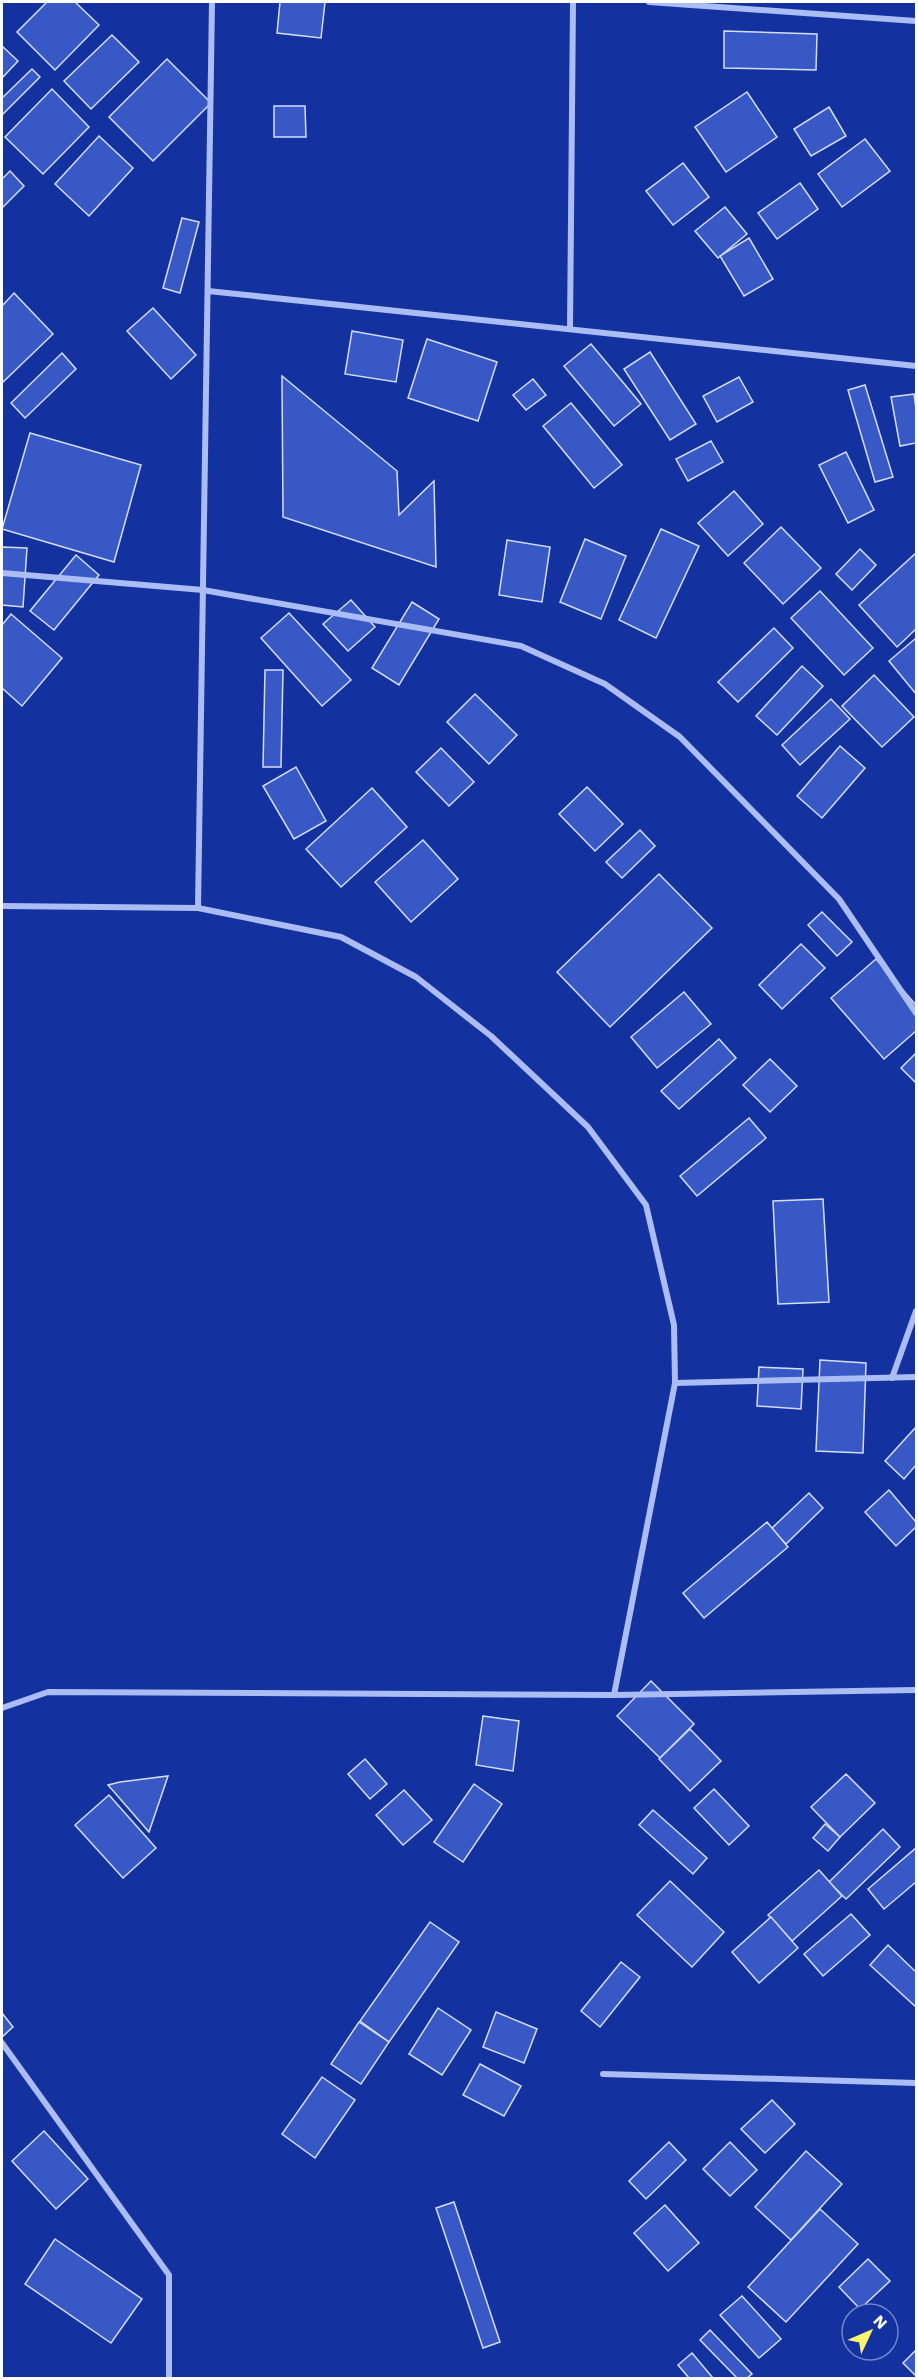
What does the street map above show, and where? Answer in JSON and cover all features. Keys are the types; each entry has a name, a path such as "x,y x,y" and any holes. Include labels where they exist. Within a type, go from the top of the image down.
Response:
{"street":[{"path":"198,908 212,2"},
{"path":"570,329 573,2"},
{"path":"649,2 916,21"},
{"path":"208,291 916,366"},
{"path":"2,573 202,590 521,646 605,684 680,737 839,898 916,1013"},
{"path":"2,906 198,908 341,937 416,977 491,1036 588,1127 646,1205 675,1325 675,1383 614,1695"},
{"path":"892,1378 916,1311"},
{"path":"675,1383 916,1377"},
{"path":"2,1708 48,1692 614,1695 916,1690"},
{"path":"2,2043 169,2275 169,2379"},
{"path":"603,2074 916,2083"}],"building":[{"path":"47,2 75,2 99,25 55,70 17,32"},
{"path":"280,2 325,2 321,38 277,33"},
{"path":"724,31 817,34 816,70 724,68"},
{"path":"112,35 139,62 91,109 64,81"},
{"path":"2,46 18,61 2,78"},
{"path":"167,59 211,103 153,161 109,117"},
{"path":"32,69 40,77 2,115 2,98"},
{"path":"52,89 89,127 43,174 5,137"},
{"path":"747,92 777,137 726,172 695,127"},
{"path":"274,106 305,106 306,137 274,137"},
{"path":"829,107 846,136 811,156 794,129"},
{"path":"99,136 133,168 89,216 55,184"},
{"path":"865,139 890,171 842,207 818,174"},
{"path":"683,163 709,197 673,225 646,191"},
{"path":"10,171 24,186 2,208 2,179"},
{"path":"800,183 818,209 777,239 758,213"},
{"path":"725,207 747,234 718,258 695,231"},
{"path":"182,218 199,222 180,293 163,288"},
{"path":"749,238 773,279 744,296 720,256"},
{"path":"14,293 53,334 3,382 2,306"},
{"path":"153,308 196,355 171,379 127,331"},
{"path":"352,331 403,340 396,382 345,374"},
{"path":"427,339 497,362 478,421 408,398"},
{"path":"591,344 641,404 614,426 564,366"},
{"path":"650,352 696,424 670,440 624,369"},
{"path":"62,353 76,369 25,418 11,403"},
{"path":"282,376 397,471 399,515 434,481 436,567 283,517"},
{"path":"739,377 753,402 717,422 703,396"},
{"path":"533,379 546,395 526,410 513,395"},
{"path":"865,385 893,477 875,482 848,390"},
{"path":"914,394 916,443 900,446 891,397"},
{"path":"571,403 622,465 594,488 543,426"},
{"path":"30,433 141,465 114,562 2,529"},
{"path":"711,441 723,462 688,481 676,459"},
{"path":"846,452 874,510 848,523 819,465"},
{"path":"734,491 763,524 728,556 698,523"},
{"path":"781,527 821,568 783,604 744,563"},
{"path":"661,529 699,546 656,638 619,620"},
{"path":"585,539 626,556 601,619 560,602"},
{"path":"507,540 550,547 542,602 499,595"},
{"path":"2,547 27,548 23,607 2,605"},
{"path":"860,549 876,565 852,590 836,574"},
{"path":"916,553 916,629 897,647 859,605"},
{"path":"76,555 99,575 54,630 30,611"},
{"path":"820,591 873,648 844,675 791,618"},
{"path":"351,600 375,627 348,651 323,624"},
{"path":"412,602 439,619 399,685 372,668"},
{"path":"289,613 351,680 322,706 261,638"},
{"path":"11,614 62,658 22,706 2,688 2,625"},
{"path":"774,628 793,648 738,702 718,682"},
{"path":"916,638 916,694 889,661"},
{"path":"802,666 823,686 777,735 756,716"},
{"path":"265,670 283,670 281,767 263,767"},
{"path":"874,675 914,717 882,747 842,706"},
{"path":"475,694 517,735 489,764 447,722"},
{"path":"831,699 850,719 800,765 782,745"},
{"path":"840,746 865,768 822,818 797,796"},
{"path":"441,748 474,782 449,806 416,772"},
{"path":"296,767 326,821 294,839 263,786"},
{"path":"587,787 623,824 595,851 559,814"},
{"path":"372,788 407,827 341,887 306,849"},
{"path":"640,830 655,846 622,878 606,862"},
{"path":"423,840 458,879 411,922 375,882"},
{"path":"659,874 712,928 610,1027 557,972"},
{"path":"822,912 852,942 837,956 808,925"},
{"path":"801,944 825,968 782,1009 759,985"},
{"path":"876,959 916,1005 916,1031 884,1059 831,998"},
{"path":"684,992 711,1024 657,1068 631,1037"},
{"path":"719,1039 736,1058 679,1109 661,1091"},
{"path":"916,1053 916,1083 901,1068"},
{"path":"770,1059 797,1086 770,1112 743,1085"},
{"path":"749,1118 766,1138 697,1196 680,1176"},
{"path":"823,1199 829,1302 778,1304 773,1201"},
{"path":"820,1360 866,1363 863,1453 816,1451"},
{"path":"759,1367 803,1369 801,1409 757,1406"},
{"path":"916,1427 916,1465 904,1479 885,1461"},
{"path":"889,1490 916,1522 916,1527 896,1546 865,1512"},
{"path":"809,1493 823,1508 786,1544 771,1529"},
{"path":"767,1522 788,1547 704,1618 683,1593"},
{"path":"651,1681 694,1724 660,1758 617,1716"},
{"path":"483,1716 519,1721 513,1771 476,1765"},
{"path":"690,1729 721,1761 690,1791 659,1759"},
{"path":"365,1759 387,1784 370,1799 348,1774"},
{"path":"846,1774 875,1803 840,1837 811,1807"},
{"path":"168,1776 149,1832 108,1785 120,1782"},
{"path":"474,1784 502,1804 463,1862 434,1842"},
{"path":"714,1789 749,1826 729,1845 694,1808"},
{"path":"404,1790 432,1820 403,1845 376,1815"},
{"path":"109,1795 156,1848 123,1878 75,1825"},
{"path":"653,1810 707,1858 693,1874 639,1825"},
{"path":"825,1824 840,1837 828,1851 813,1838"},
{"path":"883,1829 900,1847 846,1899 829,1882"},
{"path":"916,1848 916,1882 884,1909 868,1889"},
{"path":"819,1870 842,1896 792,1941 768,1915"},
{"path":"670,1881 724,1932 692,1967 637,1915"},
{"path":"851,1914 870,1935 823,1976 804,1954"},
{"path":"771,1917 798,1948 759,1983 732,1952"},
{"path":"430,1922 459,1942 389,2042 360,2021"},
{"path":"888,1945 916,1972 916,2007 870,1965"},
{"path":"621,1962 640,1977 600,2027 581,2011"},
{"path":"438,2008 471,2030 442,2075 409,2054"},
{"path":"496,2012 537,2029 524,2063 483,2047"},
{"path":"2,2013 13,2027 2,2037"},
{"path":"359,2022 389,2042 361,2084 331,2064"},
{"path":"480,2064 521,2086 504,2116 463,2095"},
{"path":"322,2077 355,2100 315,2158 282,2134"},
{"path":"772,2100 795,2124 765,2153 741,2129"},
{"path":"44,2131 88,2179 56,2209 12,2161"},
{"path":"669,2142 686,2160 646,2199 629,2181"},
{"path":"730,2142 757,2170 730,2196 703,2169"},
{"path":"806,2151 842,2184 791,2240 755,2207"},
{"path":"454,2202 500,2342 483,2348 436,2208"},
{"path":"665,2205 699,2243 668,2271 634,2233"},
{"path":"820,2209 858,2244 786,2322 748,2287"},
{"path":"55,2239 142,2299 111,2343 25,2284"},
{"path":"868,2259 890,2281 868,2302 853,2302 839,2287"},
{"path":"742,2296 781,2339 759,2358 720,2315"},
{"path":"710,2330 752,2374 747,2378 737,2378 700,2340"},
{"path":"916,2350 916,2376 903,2363"},
{"path":"692,2353 713,2378 689,2378 678,2365"}]}
